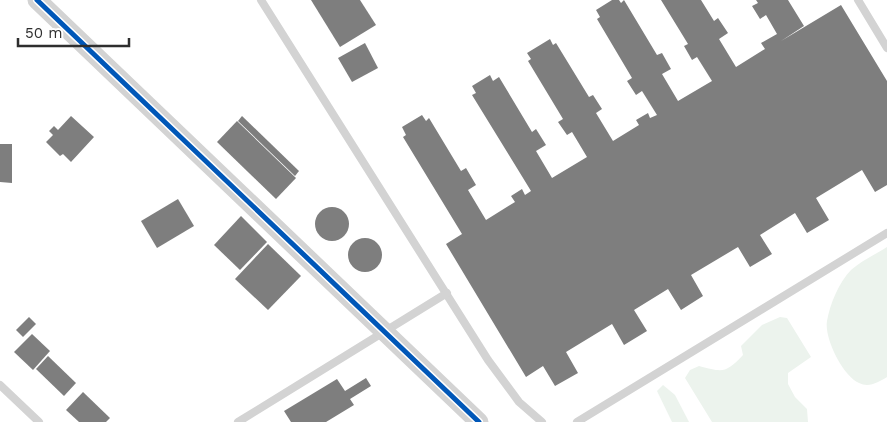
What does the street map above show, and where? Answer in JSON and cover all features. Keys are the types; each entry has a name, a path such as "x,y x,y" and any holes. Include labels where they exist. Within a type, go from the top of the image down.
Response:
{"street":[{"path":"37,0 479,422"}],"lane":[{"path":"261,0 488,360 519,402 542,422"},
{"path":"858,0 887,48"},
{"path":"577,422 887,233"},
{"path":"238,422 447,293"},
{"path":"0,385 39,422"}],"shaded area":[{"path":"887,247 887,377 874,384 866,385 853,379 841,365 828,337 827,321 836,294 851,270"},
{"path":"780,317 787,318 811,357 788,373 788,384 795,397 807,409 808,422 712,422 685,378 690,370 699,366 723,370 732,366 743,355 741,346 762,325"},
{"path":"663,385 675,395 689,422 672,422 657,391"}],"building":[{"path":"311,0 360,0 376,25 340,47"},
{"path":"612,0 619,0 621,3 624,0 657,55 662,53 671,69 662,74 678,101 712,81 697,57 692,60 684,46 688,44 661,0 701,0 714,21 718,18 728,33 719,39 736,67 765,49 761,43 777,34 766,15 760,19 752,6 758,3 756,0 788,0 804,26 781,41 841,5 887,81 887,185 875,192 862,170 816,198 829,220 807,233 795,213 760,235 772,254 750,267 738,247 691,275 703,296 681,310 668,289 634,310 647,331 624,345 612,324 566,352 578,373 555,386 543,366 526,377 446,244 462,234 403,137 406,135 402,127 422,115 426,121 429,118 461,171 466,168 476,185 468,190 486,220 515,202 511,196 522,189 525,195 531,191 472,95 476,93 472,86 490,75 493,81 499,77 532,132 536,129 546,145 536,151 552,178 587,157 572,132 567,135 558,122 563,119 528,61 531,59 527,53 550,39 553,45 556,43 589,97 593,95 602,109 596,113 613,141 639,125 636,120 648,113 650,118 657,115 642,91 636,95 627,81 632,78 597,19 600,17 596,10"},
{"path":"365,43 378,68 352,82 338,58"},
{"path":"71,116 94,137 71,162 63,154 60,156 46,142 53,135 49,131 54,126 58,130"},
{"path":"242,116 299,171 295,176 238,121"},
{"path":"237,121 296,178 276,199 217,142"},
{"path":"0,144 12,144 12,183 0,182"},
{"path":"178,199 194,226 157,248 141,221"},
{"path":"332,207 339,208 344,212 348,217 348,231 344,236 339,240 332,241 325,240 320,236 316,231 315,224 316,217 320,212 325,208"},
{"path":"241,216 267,242 240,270 214,245"},
{"path":"365,238 372,239 377,243 381,248 381,262 377,267 372,271 365,272 358,271 353,267 349,262 348,255 349,248 353,243 358,239"},
{"path":"268,244 301,276 268,310 235,279"},
{"path":"29,317 36,324 23,337 16,330"},
{"path":"32,334 50,351 33,370 14,352"},
{"path":"48,356 76,383 64,396 36,369"},
{"path":"366,378 371,386 350,399 354,405 326,422 291,422 284,411 337,379 345,391"},
{"path":"83,392 110,418 106,422 79,422 66,410"}],"cycle path":[{"path":"37,0 479,422"}]}
